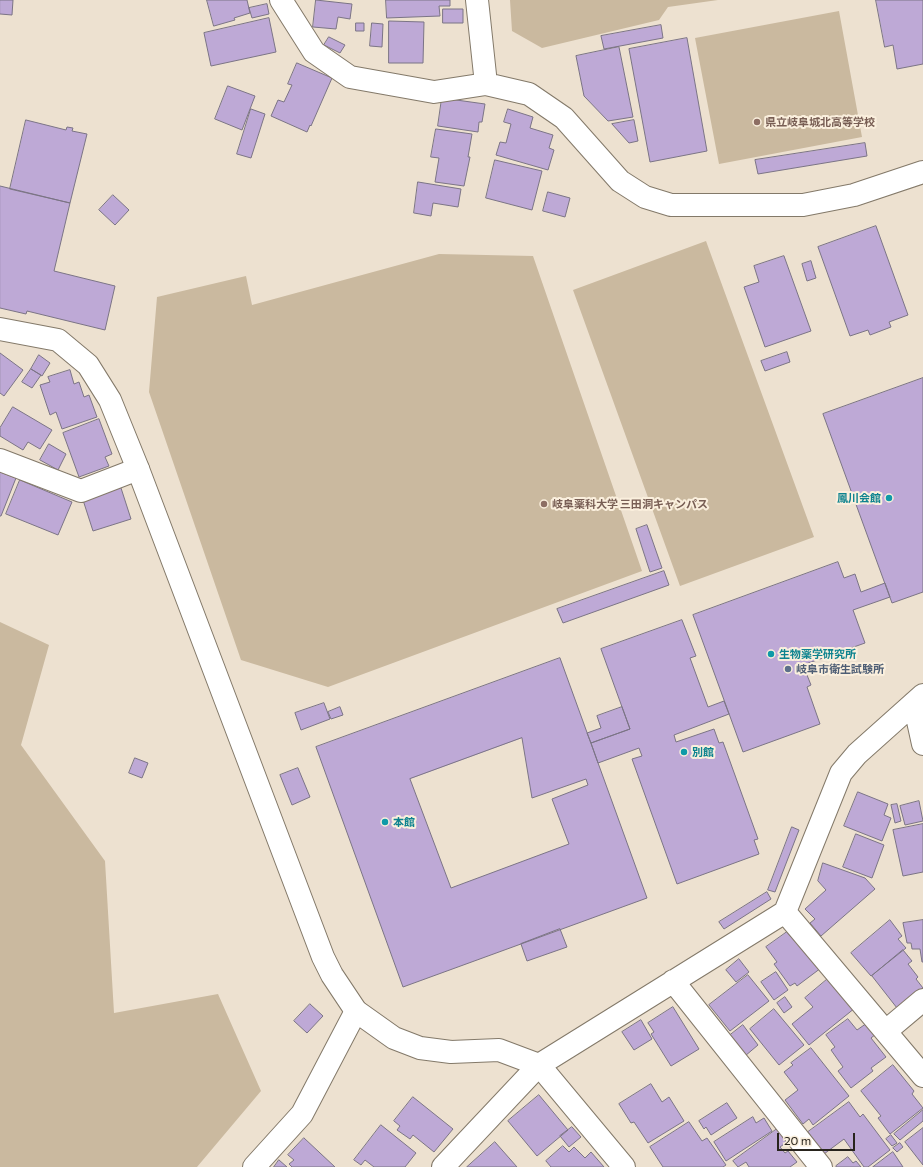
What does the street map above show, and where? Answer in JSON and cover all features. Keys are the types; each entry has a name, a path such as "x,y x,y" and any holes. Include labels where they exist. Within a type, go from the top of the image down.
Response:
{"street":[{"path":"281,0 314,52 350,77 434,92 486,84 529,94 564,118 620,181 645,197 671,205 803,205 854,195 923,172"},
{"path":"477,0 486,84"},
{"path":"0,329 58,340 88,365 110,400 138,469 323,957 332,975 356,1011 394,1038 420,1048 451,1052 500,1050 539,1065 624,1167"},
{"path":"0,460 81,491 138,469"},
{"path":"918,699 923,744"},
{"path":"443,1167 539,1065 785,912 841,773 857,754 918,699"},
{"path":"785,912 923,1076"},
{"path":"673,981 821,1167"},
{"path":"886,1031 923,1000"},
{"path":"254,1167 302,1114 356,1011"}],"shaded area":[{"path":"510,0 718,0 668,7 659,20 542,48 512,31"},
{"path":"839,11 862,137 719,164 695,38"},
{"path":"706,241 814,537 680,586 573,290"},
{"path":"439,254 533,256 642,571 328,687 241,660 149,392 157,297 246,276 252,305"},
{"path":"0,622 49,645 21,745 105,861 114,1013 218,994 261,1091 197,1167 0,1167"}],"building":[{"path":"0,0 13,0 12,15 0,14"},
{"path":"207,0 247,0 250,13 234,18 235,20 214,26"},
{"path":"316,0 352,4 350,19 338,17 336,29 313,27"},
{"path":"386,0 450,0 450,6 439,6 440,16 387,18"},
{"path":"876,0 923,0 923,64 897,69 893,45 885,47"},
{"path":"267,4 269,14 252,18 249,8"},
{"path":"443,9 463,9 463,23 443,23"},
{"path":"269,18 276,52 211,66 204,33"},
{"path":"389,21 424,22 423,63 389,63"},
{"path":"356,23 364,23 364,31 356,31"},
{"path":"372,23 383,24 382,47 370,46"},
{"path":"661,25 663,38 604,49 601,36"},
{"path":"329,37 345,45 340,53 324,45"},
{"path":"687,38 707,151 650,162 629,49"},
{"path":"619,47 633,117 608,121 584,96 576,56"},
{"path":"297,63 332,78 307,132 271,116 278,100 284,102 292,85 288,84"},
{"path":"228,86 255,96 242,130 215,119"},
{"path":"442,98 485,104 482,122 479,122 478,132 438,126"},
{"path":"251,109 265,114 251,158 237,154"},
{"path":"508,109 533,117 530,128 553,135 549,148 554,150 548,170 496,155 500,142 506,143 511,124 504,122"},
{"path":"26,120 66,130 67,127 73,128 72,131 87,134 70,203 10,189"},
{"path":"634,120 638,141 629,143 612,124"},
{"path":"436,129 472,134 468,157 470,157 464,186 435,182 439,158 431,157"},
{"path":"865,143 867,156 758,174 755,160"},
{"path":"495,160 542,171 532,210 486,198"},
{"path":"418,182 461,189 458,207 433,203 431,216 414,213"},
{"path":"0,186 70,203 54,271 115,286 105,330 27,311 26,314 0,308"},
{"path":"548,192 570,198 565,217 543,211"},
{"path":"113,195 129,210 115,225 99,210"},
{"path":"876,226 908,315 889,322 891,327 870,335 868,330 850,336 818,247"},
{"path":"784,256 811,331 765,347 744,287 759,282 754,266"},
{"path":"811,261 816,278 807,281 802,264"},
{"path":"787,352 790,362 765,371 761,361"},
{"path":"0,353 23,370 4,396 0,393"},
{"path":"39,355 50,363 42,376 31,369"},
{"path":"31,369 41,375 32,388 22,382"},
{"path":"70,370 74,384 79,382 84,397 89,395 97,417 62,429 56,412 50,415 40,385 50,382 48,377"},
{"name":"鳳川会館","path":"923,378 923,592 892,603 823,414"},
{"path":"13,407 52,430 40,449 28,442 23,450 0,436 0,428"},
{"path":"99,419 112,454 105,457 109,466 79,477 63,433"},
{"path":"49,444 66,454 58,470 40,460"},
{"path":"0,472 16,478 1,516 0,516"},
{"path":"20,480 72,502 58,535 6,514"},
{"path":"121,488 131,519 93,531 83,500"},
{"path":"647,525 662,568 650,572 636,529"},
{"name":"生物薬学研究所","path":"838,562 844,578 855,574 861,592 885,583 890,597 853,610 865,643 803,665 811,685 807,687 820,724 743,752 693,615"},
{"path":"664,571 669,585 563,623 557,609"},
{"name":"別館","path":"682,620 696,656 690,658 708,707 724,701 729,714 674,735 676,742 714,729 719,743 723,742 758,839 754,840 759,854 677,884 632,759 642,756 639,748 598,763 591,743 630,729 601,649"},
{"name":"本館","path":"560,658 647,898 403,987 316,747","holes":["522,738 532,798 586,779 588,785 552,799 569,844 451,888 410,779"]},
{"path":"324,703 330,719 301,730 295,713"},
{"path":"340,707 343,715 331,719 328,712"},
{"path":"622,707 630,729 591,743 587,733 601,728 597,716"},
{"path":"135,758 148,763 142,778 129,773"},
{"path":"298,768 310,797 292,805 280,775"},
{"path":"858,792 888,804 884,815 891,818 882,841 844,826"},
{"path":"919,801 923,821 905,825 900,806"},
{"path":"897,804 901,821 895,823 891,805"},
{"path":"923,824 923,872 903,876 893,830"},
{"path":"792,827 799,830 775,892 768,890"},
{"path":"856,834 884,845 872,878 843,867"},
{"path":"823,863 865,878 875,889 821,936 810,923 815,919 805,909 826,890 818,881"},
{"path":"767,892 771,899 724,929 719,922"},
{"path":"890,920 902,936 898,939 906,948 871,976 851,953"},
{"path":"923,920 922,962 920,949 912,949 911,943 907,943 903,923"},
{"path":"560,929 567,947 527,961 521,944"},
{"path":"787,932 791,937 795,934 821,968 797,986 795,983 790,986 774,964 777,962 766,947"},
{"path":"903,950 912,961 908,964 918,977 916,979 923,988 897,1008 872,976"},
{"path":"739,959 749,972 736,982 726,970"},
{"path":"776,972 788,990 774,1000 761,982"},
{"path":"748,975 769,1001 730,1031 709,1005"},
{"path":"830,977 855,1008 809,1045 792,1024 813,1007 805,998"},
{"path":"785,997 792,1007 784,1013 777,1003"},
{"path":"310,1004 323,1016 307,1033 294,1021"},
{"path":"673,1007 699,1049 671,1066 651,1034 654,1032 648,1023"},
{"path":"774,1009 804,1045 779,1065 750,1029"},
{"path":"848,1019 857,1030 867,1023 876,1034 871,1038 886,1057 871,1068 873,1071 851,1088 838,1071 843,1067 831,1050 835,1047 826,1035"},
{"path":"641,1020 652,1039 634,1050 622,1032"},
{"path":"743,1025 758,1045 745,1056 729,1036"},
{"path":"811,1048 849,1096 813,1125 809,1119 803,1124 785,1100 798,1090 784,1072 793,1065 791,1063"},
{"path":"893,1065 914,1091 912,1094 923,1108 890,1134 878,1118 881,1116 861,1091"},
{"path":"651,1084 662,1102 669,1097 684,1121 648,1143 634,1122 631,1123 619,1104"},
{"path":"539,1095 568,1130 537,1156 508,1121"},
{"path":"413,1097 453,1129 434,1152 413,1135 410,1139 397,1130 400,1126 394,1121"},
{"path":"849,1102 860,1117 863,1114 890,1150 868,1167 864,1167 844,1139 824,1154 808,1132"},
{"path":"727,1103 737,1118 711,1135 706,1127 704,1129 699,1121"},
{"path":"923,1110 923,1121 900,1140 894,1134"},
{"path":"753,1117 756,1123 764,1118 772,1131 726,1161 714,1142"},
{"path":"689,1122 702,1141 707,1138 726,1165 723,1167 663,1167 650,1147"},
{"path":"381,1125 416,1153 405,1167 374,1167 365,1160 361,1165 354,1160"},
{"path":"572,1127 581,1137 569,1147 560,1136"},
{"path":"923,1128 923,1165 905,1142"},
{"path":"777,1129 787,1142 780,1147 785,1153 788,1151 797,1162 790,1167 749,1167 746,1162 738,1167 733,1161"},
{"path":"891,1135 897,1143 892,1146 886,1139"},
{"path":"304,1138 335,1167 292,1167 289,1164 294,1160 288,1155"},
{"path":"495,1142 517,1167 467,1167"},
{"path":"900,1143 903,1147 897,1152 893,1148"},
{"path":"563,1146 569,1152 574,1147 585,1158 591,1152 604,1167 551,1167 546,1161"},
{"path":"893,1152 903,1167 873,1167"},
{"path":"848,1157 853,1163 856,1161 861,1167 836,1167"},
{"path":"279,1160 287,1167 274,1167"}],"place":[{"name":"県立岐阜城北高等学校","path":"757,122"},
{"name":"鳳川会館","path":"889,498"},
{"name":"岐阜薬科大学 三田洞キャンパス","path":"544,504"},
{"name":"生物薬学研究所","path":"771,654"},
{"name":"岐阜市衛生試験所","path":"788,669"},
{"name":"別館","path":"684,752"},
{"name":"本館","path":"385,822"}]}
